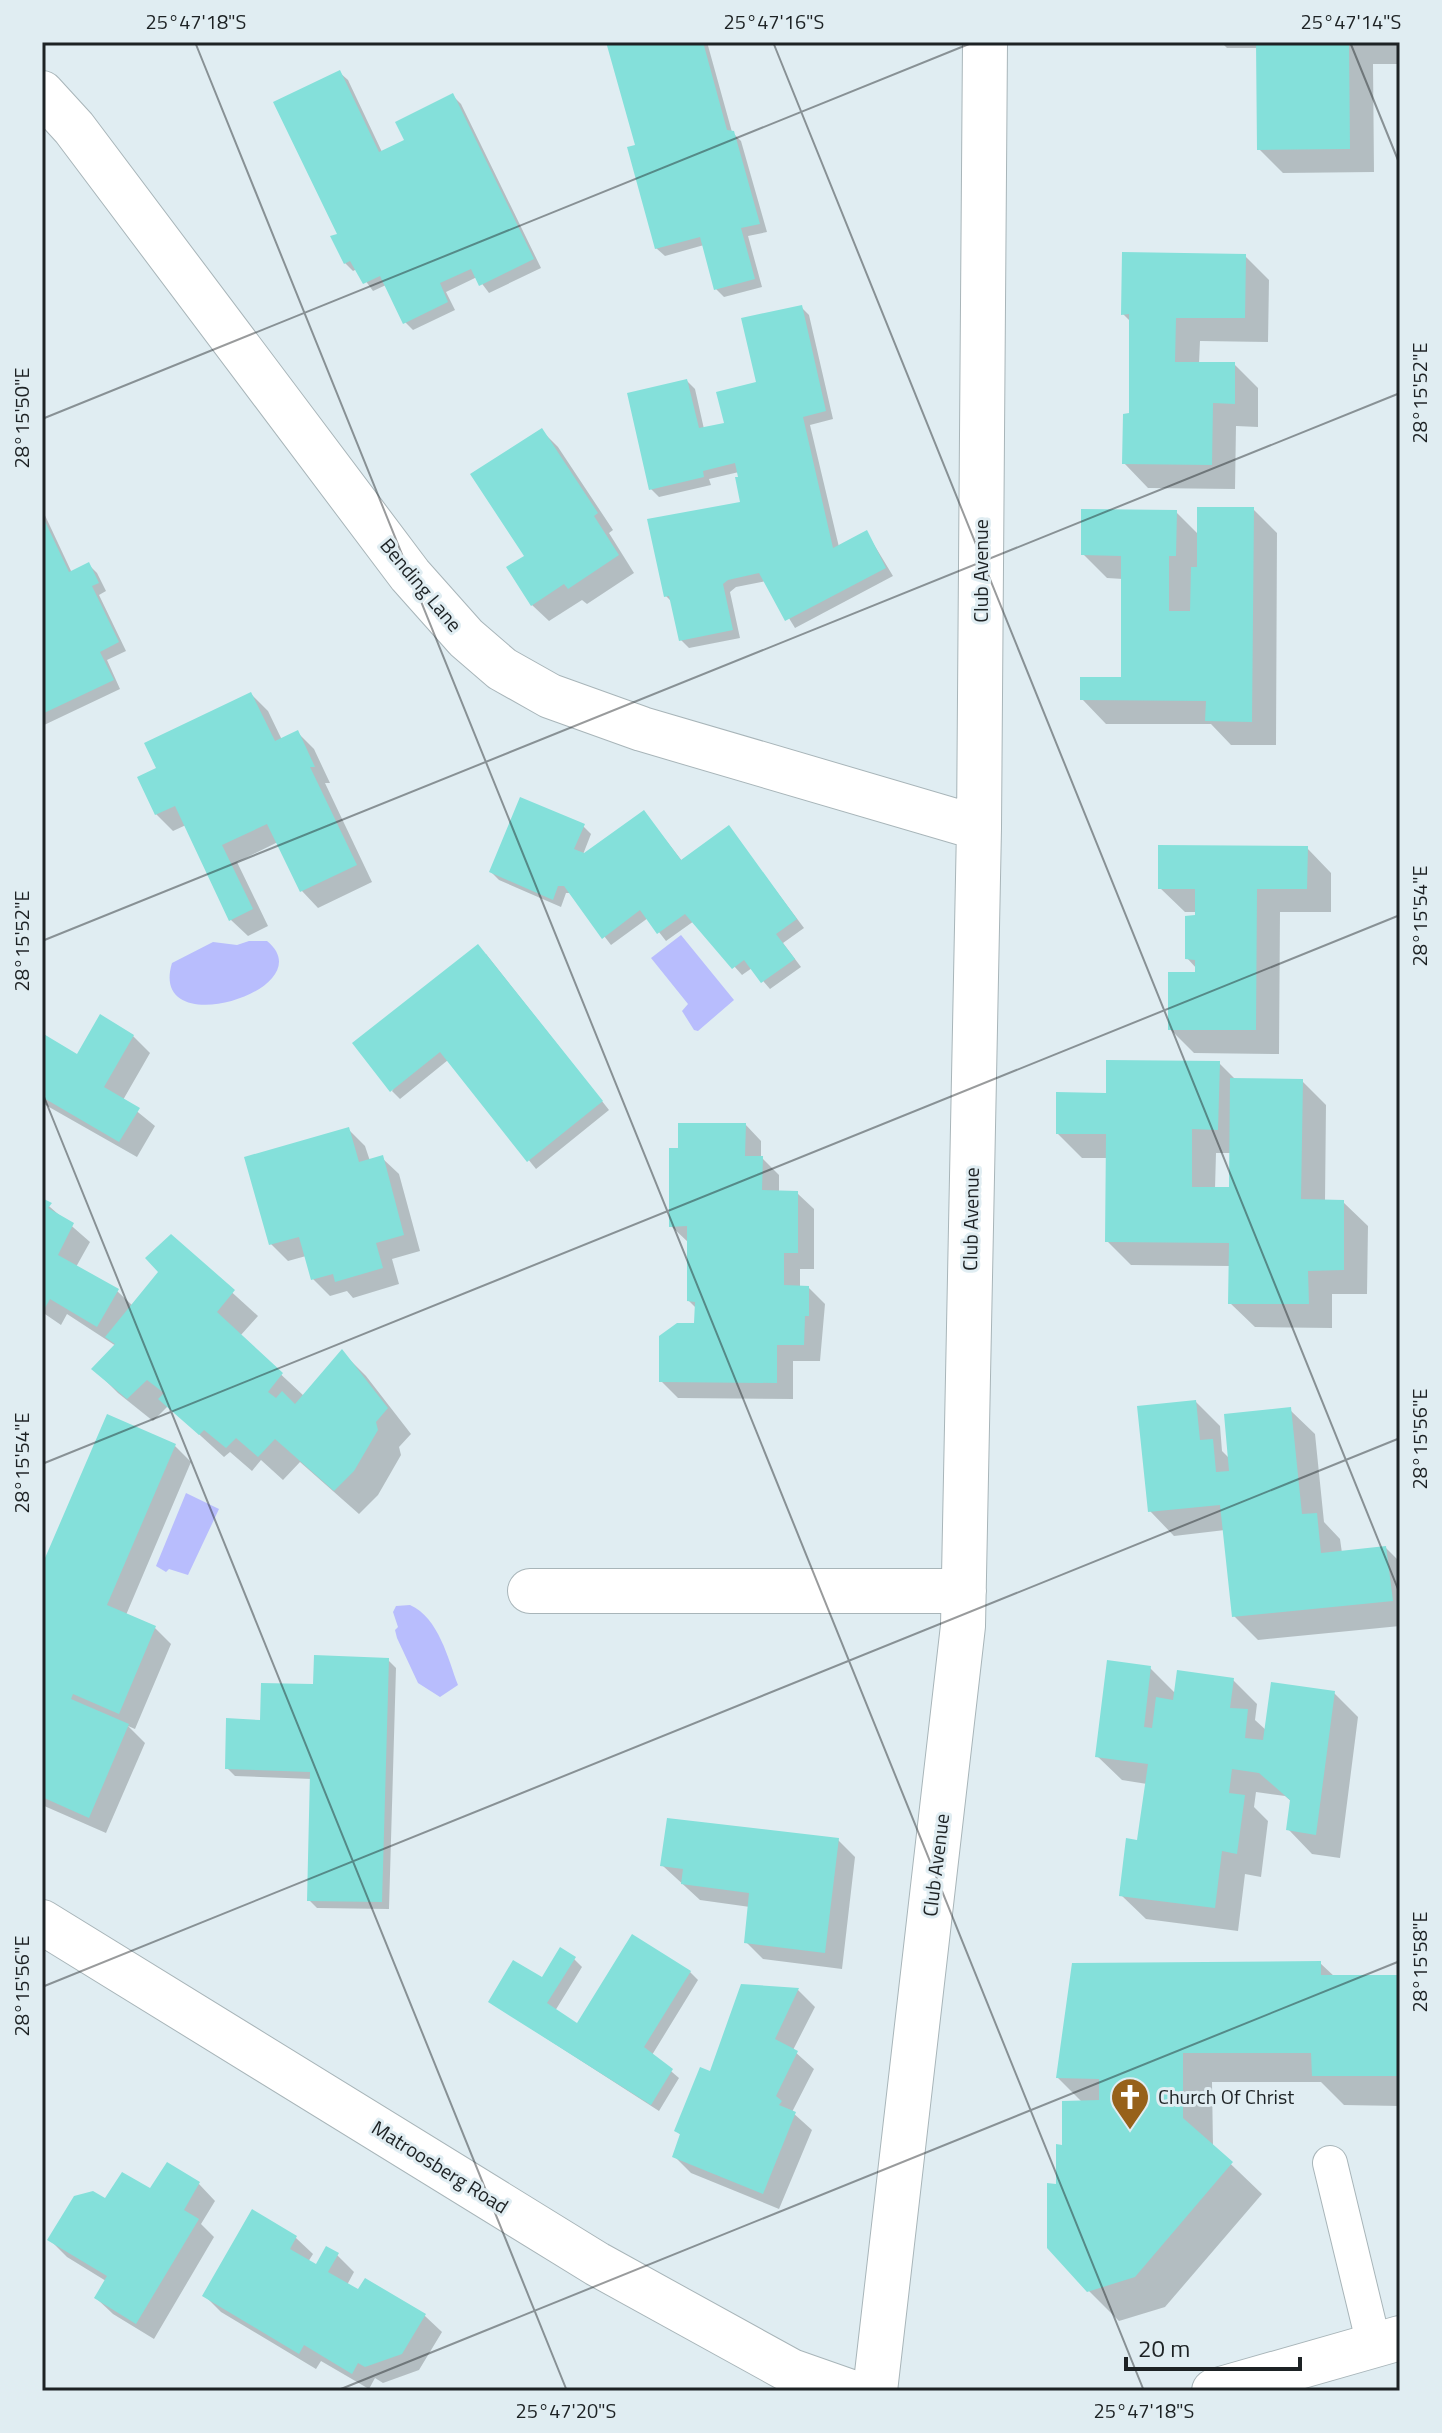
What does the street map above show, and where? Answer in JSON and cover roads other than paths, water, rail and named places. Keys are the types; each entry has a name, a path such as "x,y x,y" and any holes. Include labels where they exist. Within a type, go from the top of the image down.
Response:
{"street":[{"name":"Club Avenue","path":"875,2391 963,1626 979,828 985,42"},
{"name":"Bending Lane","path":"42,93 74,128 410,575 466,638 502,669 550,696 642,729 979,828"},
{"path":"530,1591 964,1591"},
{"name":"Matroosberg Road","path":"42,1922 597,2264 791,2371 848,2391"},
{"path":"1214,2391 1387,2341"}],"lane":[{"path":"1330,2163 1387,2341"}],"water":[{"path":"681,935 734,1000 698,1031 694,1030 682,1011 688,1004 651,958"},
{"path":"267,941 279,959 274,976 256,991 232,1001 207,1005 185,1001 171,988 172,963 213,942 237,945"},
{"path":"186,1493 219,1509 188,1575 169,1569 166,1572 156,1566"},
{"path":"410,1605 420,1611 435,1629 458,1685 440,1697 418,1683 397,1638 395,1630 398,1627 393,1612 396,1606"}],"place":[{"name":"Church Of Christ","path":"1130,2131"}]}
